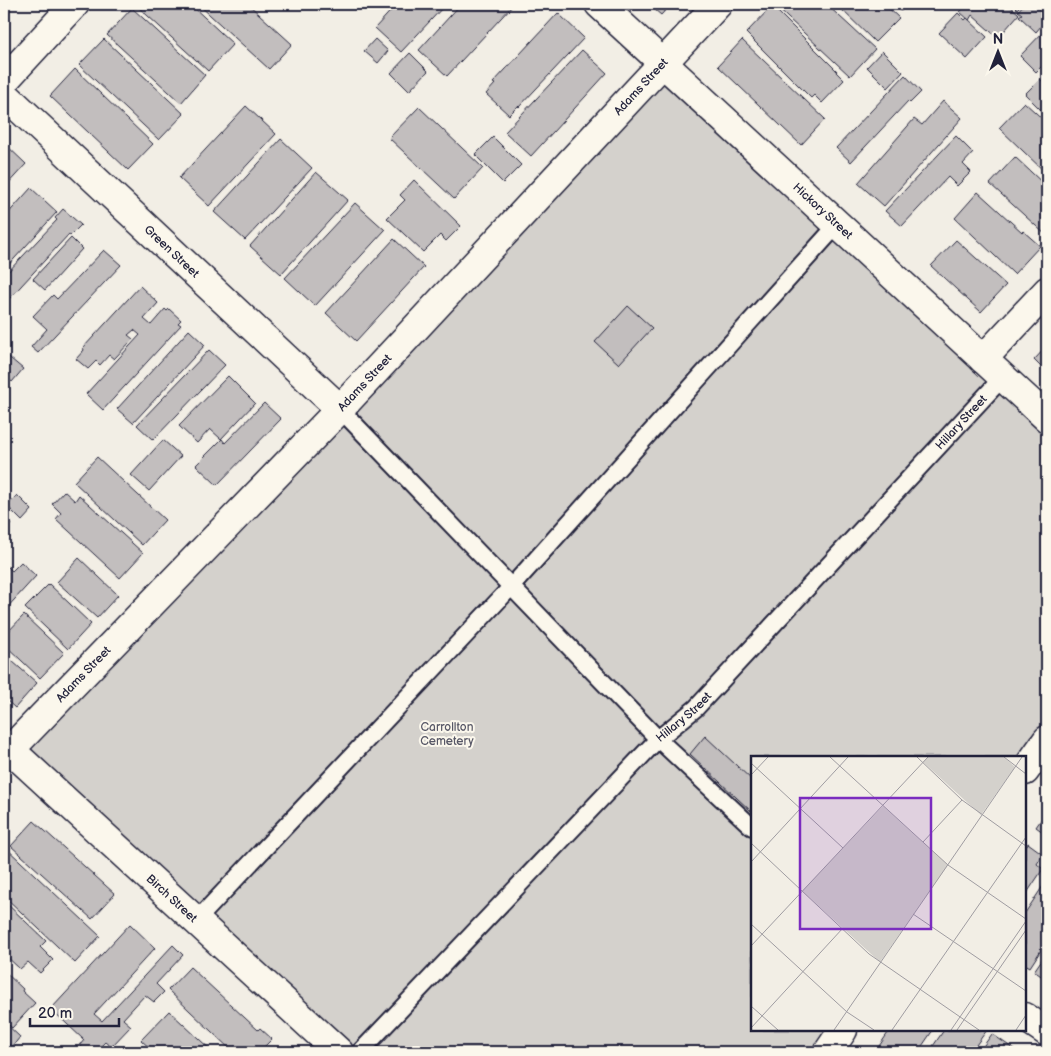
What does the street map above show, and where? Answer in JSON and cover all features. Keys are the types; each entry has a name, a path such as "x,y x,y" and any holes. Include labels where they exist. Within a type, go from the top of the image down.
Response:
{"street":[{"path":"4,81 76,4"},
{"name":"Hickory Street","path":"599,4 1047,418"},
{"name":"Adams Street","path":"6,750 340,409 718,4"},
{"name":"Green Street","path":"4,94 340,409"},
{"path":"983,358 1047,291"},
{"path":"1026,770 1047,740"},
{"name":"Birch Street","path":"6,750 339,1052"},
{"path":"1026,1018 1047,1032"},
{"path":"828,1052 843,1031"}],"lane":[{"path":"196,921 512,586 838,224"},
{"name":"Hillary Street","path":"360,1052 658,739 696,708 1003,377"},
{"path":"340,409 658,739 751,826"}],"green space":[{"name":"Carrollton Cemetery","path":"663,64 1047,418 1047,745 1026,756 751,756 751,1031 848,1031 833,1052 343,1052 10,750"}],"building":[{"path":"137,4 190,4 233,44 208,71"},
{"path":"198,4 248,4 292,44 269,69"},
{"path":"397,4 446,4 401,52 375,28"},
{"path":"461,4 514,4 447,76 419,50"},
{"path":"648,4 671,4 661,15"},
{"path":"773,4 826,4 875,49 850,76"},
{"path":"836,4 884,4 899,18 875,42"},
{"path":"893,4 908,4 901,11"},
{"path":"967,4 1008,4 1019,14 998,38 972,15 969,20 960,12"},
{"path":"1012,4 1022,4 1017,9"},
{"path":"1024,4 1044,4 1039,9 1047,19 1036,32 1019,16 1022,14 1018,11"},
{"path":"772,6 844,80 822,103 814,95 811,98 746,33"},
{"path":"132,8 205,75 181,103 107,35"},
{"path":"558,13 584,38 519,107 509,115 486,94 495,84 493,83"},
{"path":"958,13 965,20 967,18 987,37 967,59 939,33"},
{"path":"1047,28 1047,61 1036,72 1020,56"},
{"path":"104,39 184,114 159,140 79,65"},
{"path":"375,39 388,51 378,63 364,51"},
{"path":"742,40 825,119 801,145 718,66"},
{"path":"582,50 607,73 531,156 505,132"},
{"path":"882,51 903,72 888,88 867,67"},
{"path":"410,53 428,71 409,91 391,73"},
{"path":"75,69 153,144 128,170 50,96"},
{"path":"905,75 921,92 910,103 908,101 851,162 836,148"},
{"path":"1040,79 1047,86 1047,116 1025,94"},
{"path":"943,101 962,118 884,206 858,183 914,119 922,125"},
{"path":"1024,102 1047,123 1047,174 999,128"},
{"path":"246,106 276,134 209,206 179,178"},
{"path":"419,107 483,168 454,199 389,138"},
{"path":"956,136 973,153 963,164 971,172 957,186 948,177 902,226 885,211"},
{"path":"493,137 521,165 503,183 475,155"},
{"path":"281,139 312,168 245,240 214,212"},
{"path":"4,143 26,164 4,188"},
{"path":"1015,157 1047,187 1047,236 990,184"},
{"path":"316,172 348,200 281,274 250,246"},
{"path":"414,180 461,226 446,241 440,235 423,252 387,218 405,200 400,195"},
{"path":"31,188 57,212 4,270 4,218"},
{"path":"978,192 1040,246 1014,274 955,218"},
{"path":"355,203 385,230 315,306 285,278"},
{"path":"63,209 81,225 70,236 69,234 9,299 4,294 4,276 57,220 55,218"},
{"path":"71,238 82,249 45,290 33,279"},
{"path":"394,239 424,267 356,341 326,313"},
{"path":"956,240 1006,285 981,312 931,266"},
{"path":"104,250 121,265 38,353 31,347 47,329 33,316 53,295 57,299"},
{"path":"140,286 158,303 144,319 151,325 165,309 167,311 169,309 181,320 178,323 181,325 103,410 86,394 140,335 134,330 128,335 133,339 114,359 109,355 100,365 96,361 88,369 76,359 84,350 83,348"},
{"path":"628,306 652,328 619,364 595,342"},
{"path":"189,330 205,345 133,423 117,409"},
{"path":"1047,346 1047,373 1034,360"},
{"path":"209,350 225,365 153,440 137,425"},
{"path":"4,353 23,369 12,382 4,375"},
{"path":"228,376 255,403 221,439 210,429 197,443 179,426"},
{"path":"264,403 281,419 217,485 196,465 222,439 225,443"},
{"path":"163,440 181,456 149,491 131,475"},
{"path":"97,457 165,520 142,545 74,482"},
{"path":"64,491 75,501 79,495 143,553 120,578 56,519 61,513 52,504"},
{"path":"17,495 32,510 22,521 7,506"},
{"path":"4,517 11,524 4,532"},
{"path":"79,558 118,595 97,618 57,582"},
{"path":"21,562 36,576 4,611 4,563 12,571"},
{"path":"49,584 91,624 68,649 25,608"},
{"path":"24,615 64,653 40,678 4,644 4,636"},
{"path":"4,654 37,683 15,708 4,698"},
{"path":"705,736 751,779 751,811 690,754"},
{"path":"1047,811 1047,835 1036,827"},
{"path":"34,821 115,894 92,919 11,846"},
{"path":"1028,843 1043,854 1037,864 1043,869 1026,894 1026,846"},
{"path":"4,846 100,936 75,963 4,896"},
{"path":"1047,880 1047,941 1030,967 1026,965 1026,912"},
{"path":"4,901 46,941 40,947 53,960 40,973 28,962 20,969 4,954"},
{"path":"130,924 155,948 94,1014 102,1021 173,945 183,955 156,984 164,992 154,1002 145,995 123,1019 131,1026 111,1047 105,1042 95,1052 87,1052 80,1045 84,1040 51,1009"},
{"path":"1047,952 1047,980 1034,971"},
{"path":"190,967 258,1030 260,1028 272,1039 259,1052 233,1052 168,990"},
{"path":"4,971 35,1003 12,1028 4,1020"},
{"path":"169,1011 213,1052 154,1052 141,1040"},
{"path":"4,1022 20,1037 12,1047 4,1039"},
{"path":"889,1031 932,1031 918,1052 875,1052"},
{"path":"943,1031 986,1031 971,1052 929,1052"},
{"path":"992,1034 1018,1052 979,1052"},
{"path":"7,1044 17,1052 4,1052"}]}
